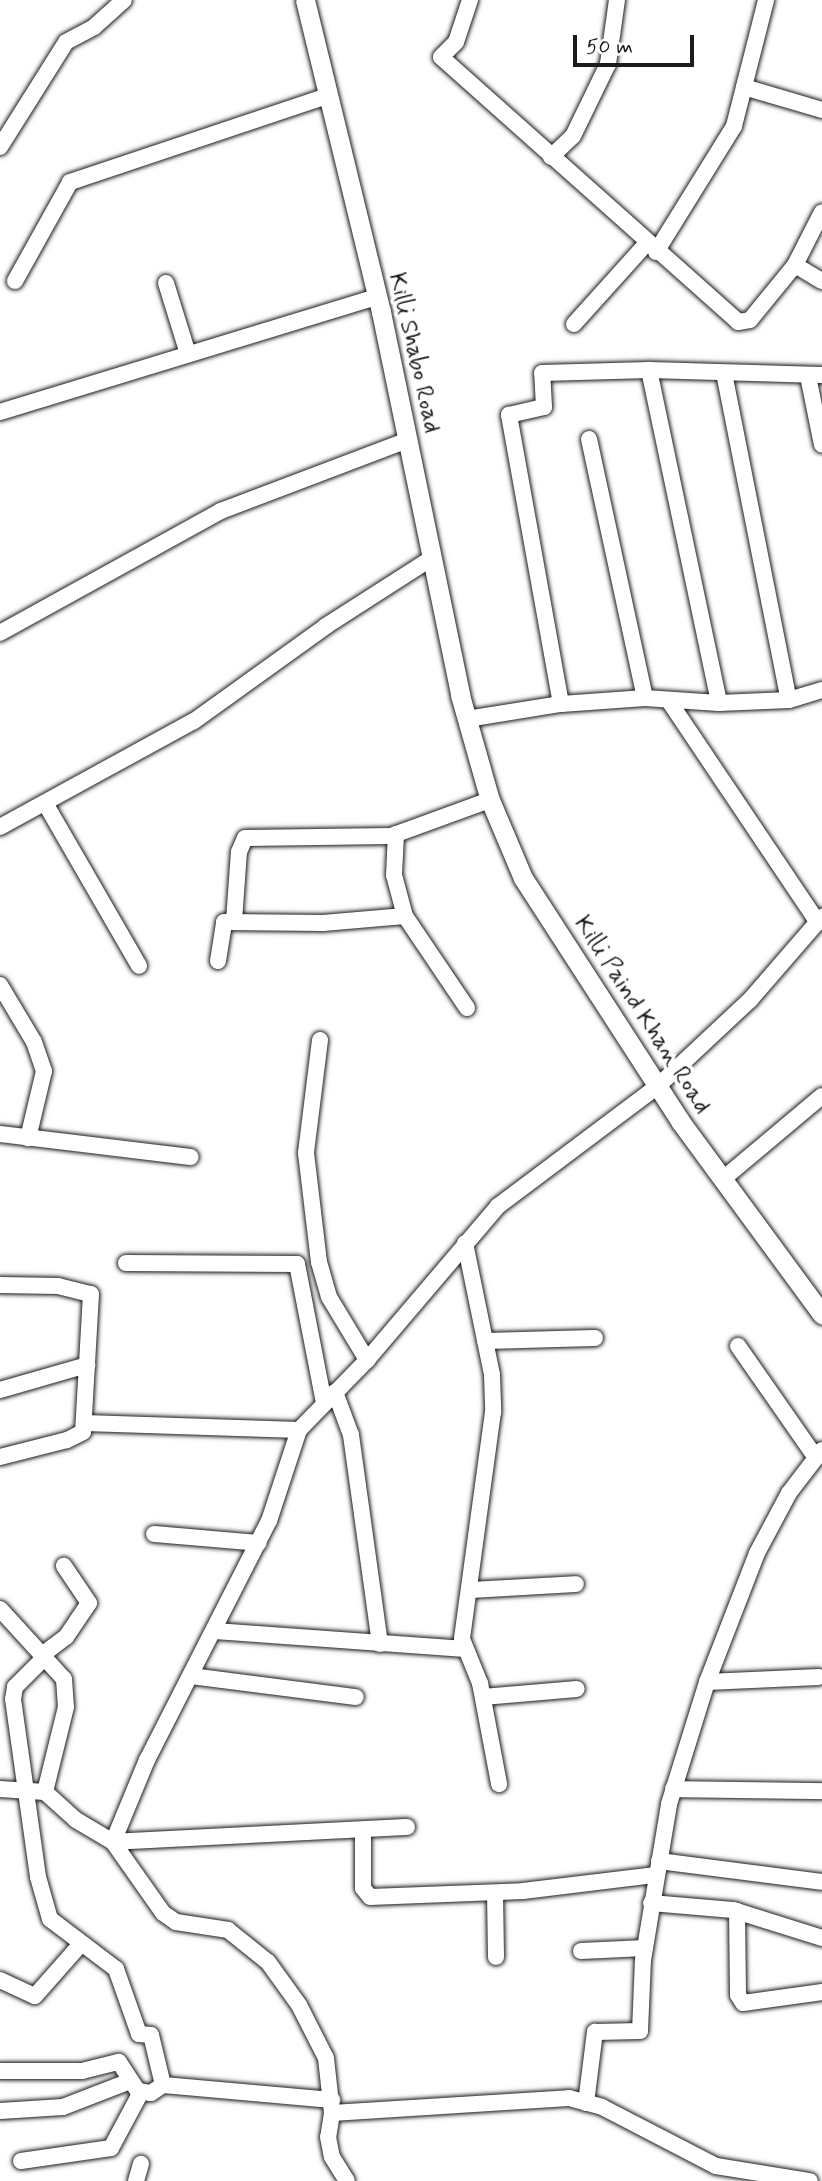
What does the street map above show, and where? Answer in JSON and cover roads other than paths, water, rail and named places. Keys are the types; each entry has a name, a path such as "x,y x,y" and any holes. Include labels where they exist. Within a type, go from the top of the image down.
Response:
{"street":[{"path":"0,147 66,42 94,27 124,0"},
{"name":"Killi Shabo Road","path":"305,0 377,297 467,719"},
{"path":"470,0 456,43 441,57 651,248 745,323 795,265 820,221"},
{"path":"551,157 573,136 608,64 617,0"},
{"path":"574,324 651,248 734,126 765,0"},
{"path":"744,87 822,110"},
{"path":"15,281 70,182 327,96"},
{"path":"795,265 822,281"},
{"path":"166,283 188,354"},
{"path":"0,412 377,297"},
{"path":"649,370 719,703"},
{"path":"561,704 509,415 544,407 542,373 649,370 815,376 822,445"},
{"path":"724,373 789,700"},
{"path":"589,439 645,698"},
{"path":"0,633 221,511 408,440"},
{"path":"0,827 194,721 326,626 432,558"},
{"path":"467,719 561,704 645,698 719,703 789,700 822,690"},
{"path":"113,1842 147,1760 259,1543 299,1430 367,1360 498,1206 658,1086 750,1000 820,920 669,701"},
{"name":"Killi Paind Khan Road","path":"467,719 490,800 523,878 658,1086 822,1314"},
{"path":"234,921 239,852 245,838 396,834 490,800"},
{"path":"45,803 139,966"},
{"path":"396,834 394,875 405,916 467,1008"},
{"path":"218,961 223,922 323,923 405,916"},
{"path":"0,985 34,1042 44,1071 28,1138"},
{"path":"320,1040 306,1153 319,1262 329,1297 367,1360"},
{"path":"723,1179 822,1096"},
{"path":"0,1134 191,1157"},
{"path":"465,1243 485,1340 493,1412 465,1649 474,1663 483,1697 499,1784"},
{"path":"126,1263 297,1264 330,1397 351,1435 380,1644"},
{"path":"0,1285 58,1286 91,1294 85,1423 80,1435 0,1457"},
{"path":"485,1340 595,1338"},
{"path":"586,2103 595,2032 640,2031 645,1948 657,1868 673,1789 707,1682 757,1553 789,1493 819,1454 738,1346"},
{"path":"0,1390 87,1365"},
{"path":"85,1423 299,1430"},
{"path":"154,1534 259,1543"},
{"path":"64,1566 89,1603 66,1637 43,1657 13,1690 37,1793 38,1877 50,1919 80,1945 116,1969 139,2034 151,2035 163,2085"},
{"path":"470,1590 576,1584"},
{"path":"0,1609 64,1679 66,1707 37,1793"},
{"path":"215,1631 465,1649"},
{"path":"191,1676 356,1697"},
{"path":"707,1682 819,1677"},
{"path":"483,1697 578,1689"},
{"path":"0,1789 37,1793 113,1842 163,1913 176,1922 228,1930 268,1962 299,2005 326,2058 332,2106 328,2137 331,2157 347,2181"},
{"path":"673,1789 822,1791"},
{"path":"113,1842 407,1827"},
{"path":"363,1830 363,1888 370,1896 495,1893 657,1868 822,1882"},
{"path":"495,1893 496,1957"},
{"path":"652,1903 737,1911 822,1938"},
{"path":"737,1911 738,1995 743,2003 822,1992"},
{"path":"0,1980 35,1996 80,1945"},
{"path":"581,1951 645,1948"},
{"path":"0,2071 82,2071 119,2062 135,2086 151,2093 163,2085 332,2106 569,2098 586,2103 716,2166 810,2181"},
{"path":"0,2111 63,2107 135,2086"},
{"path":"21,2161 111,2148 135,2086"},
{"path":"136,2181 141,2164"}]}
